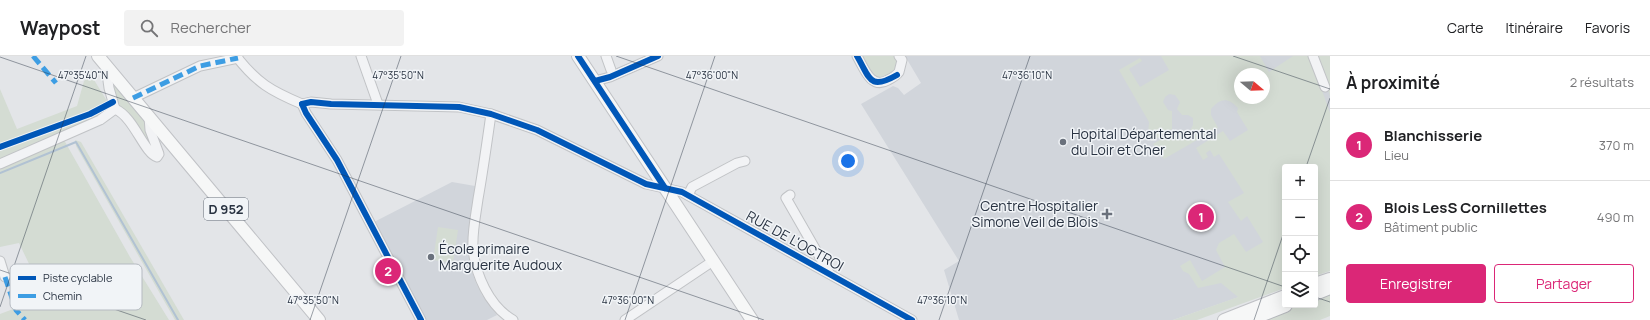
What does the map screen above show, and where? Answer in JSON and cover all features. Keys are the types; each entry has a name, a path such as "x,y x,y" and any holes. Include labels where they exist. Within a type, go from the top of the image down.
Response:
{"highway":[{"path":"1318,292 1330,287"},
{"path":"1247,320 1282,306"}],"main road":[{"path":"578,56 752,320"},
{"name":"D 952","path":"102,60 319,320"},
{"path":"1318,283 1330,279"},
{"path":"1224,320 1282,297"}],"street":[{"path":"361,56 378,104"},
{"path":"605,97 610,73 606,56"},
{"path":"595,81 610,73 652,56"},
{"path":"610,73 658,56"},
{"path":"857,56 868,77 878,83 884,82 899,72 902,60 899,56"},
{"path":"1312,56 1325,87"},
{"path":"133,98 200,66 237,57 257,79 276,93 302,104 306,113 337,160 421,320"},
{"path":"102,60 115,109 124,115 133,125 152,154 157,157 159,154 150,130 149,117"},
{"name":"RUE DE L'OCTROI","path":"302,104 311,102 331,104 459,107 492,114 537,130 646,184 680,191 912,320"},
{"path":"0,164 100,120 115,109"},
{"path":"492,114 476,217 473,247 478,273 489,296 508,317 513,320"},
{"path":"672,199 688,195 692,187 737,163 745,161"},
{"path":"790,195 786,198 830,274"},
{"path":"625,320 713,261"},
{"path":"0,262 5,277"}],"shaded area":[{"path":"859,56 896,56 897,66 888,76 874,78"},
{"name":"Centre Hospitalier Simone Veil de Blois","path":"905,56 1324,56 1330,71 1330,267 1318,187 1318,164 1282,164 1282,282 1173,320 959,320 944,270 959,261 861,104 893,86 898,88 904,95 921,83"},
{"path":"1161,56 1260,56 1267,68 1234,68 1234,104 1224,100 1214,105 1211,109 1211,115 1218,128 1164,159 1153,144 1177,130 1183,132 1190,131 1193,125 1193,118 1188,115 1182,115 1177,109 1180,102 1175,95 1169,94 1165,97 1163,102 1168,110 1172,111 1172,129 1152,141 1148,135 1149,122 1119,70 1140,58 1142,61 1129,69 1140,87 1169,70"},
{"path":"1293,56 1310,56 1330,113 1330,271 1318,275 1318,164 1282,164 1282,289 1197,320 1173,320 1238,297 1221,283 1198,288 1189,274 1183,271 1180,266 1190,260 1202,281 1225,267 1216,250 1219,243 1234,234 1246,252 1263,242 1247,216 1241,221 1228,202 1244,193 1219,154 1214,157 1210,150 1206,153 1208,157 1203,160 1196,148 1223,131 1230,141 1248,130 1237,112 1238,108 1234,104 1270,104 1270,71"},
{"path":"1317,56 1330,56 1330,96"},
{"path":"91,75 107,101 94,111 0,145 0,89 17,129 77,106 84,81"},
{"path":"114,84 147,124 156,154 121,108 111,85"},
{"path":"114,106 112,110 0,161 0,149"},
{"path":"64,140 134,264 29,264 19,243 0,247 0,166"},
{"path":"75,140 81,142 184,320 175,320 76,146"},
{"name":"École primaire Marguerite Audoux","path":"452,182 475,186 468,249 470,266 476,283 482,295 497,315 487,320 426,320 374,222"},
{"path":"438,227 458,230 453,263 433,260"},
{"path":"142,276 169,320 0,320 0,314 11,310 142,310"},
{"path":"1330,293 1330,316 1320,320 1263,320 1293,308 1318,308 1318,298"}],"waterway":[{"path":"0,173 76,142 178,320"}],"marked path":[{"path":"33,56 56,83"},
{"path":"133,98 200,66 238,58"},
{"path":"5,277 10,292"},
{"path":"16,310 25,320"}],"cycle path":[{"path":"578,56 665,188"},
{"path":"595,81 610,77 658,56"},
{"path":"857,56 868,76 875,82 888,80 897,75"},
{"path":"0,147 90,114 113,102"},
{"path":"302,104 311,102 331,104 459,107 491,114 537,130 646,184 682,192 912,320"},
{"path":"302,104 306,113 337,160 421,320"}],"place":[{"name":"Hopital Départemental du Loir et Cher","path":"1063,142"},
{"name":"Centre Hospitalier Simone Veil de Blois","path":"1107,214"},
{"name":"Blanchisserie","path":"1201,217"},
{"name":"École primaire Marguerite Audoux","path":"431,257"},
{"name":"Blois LesS Cornillettes","path":"388,271"}]}
